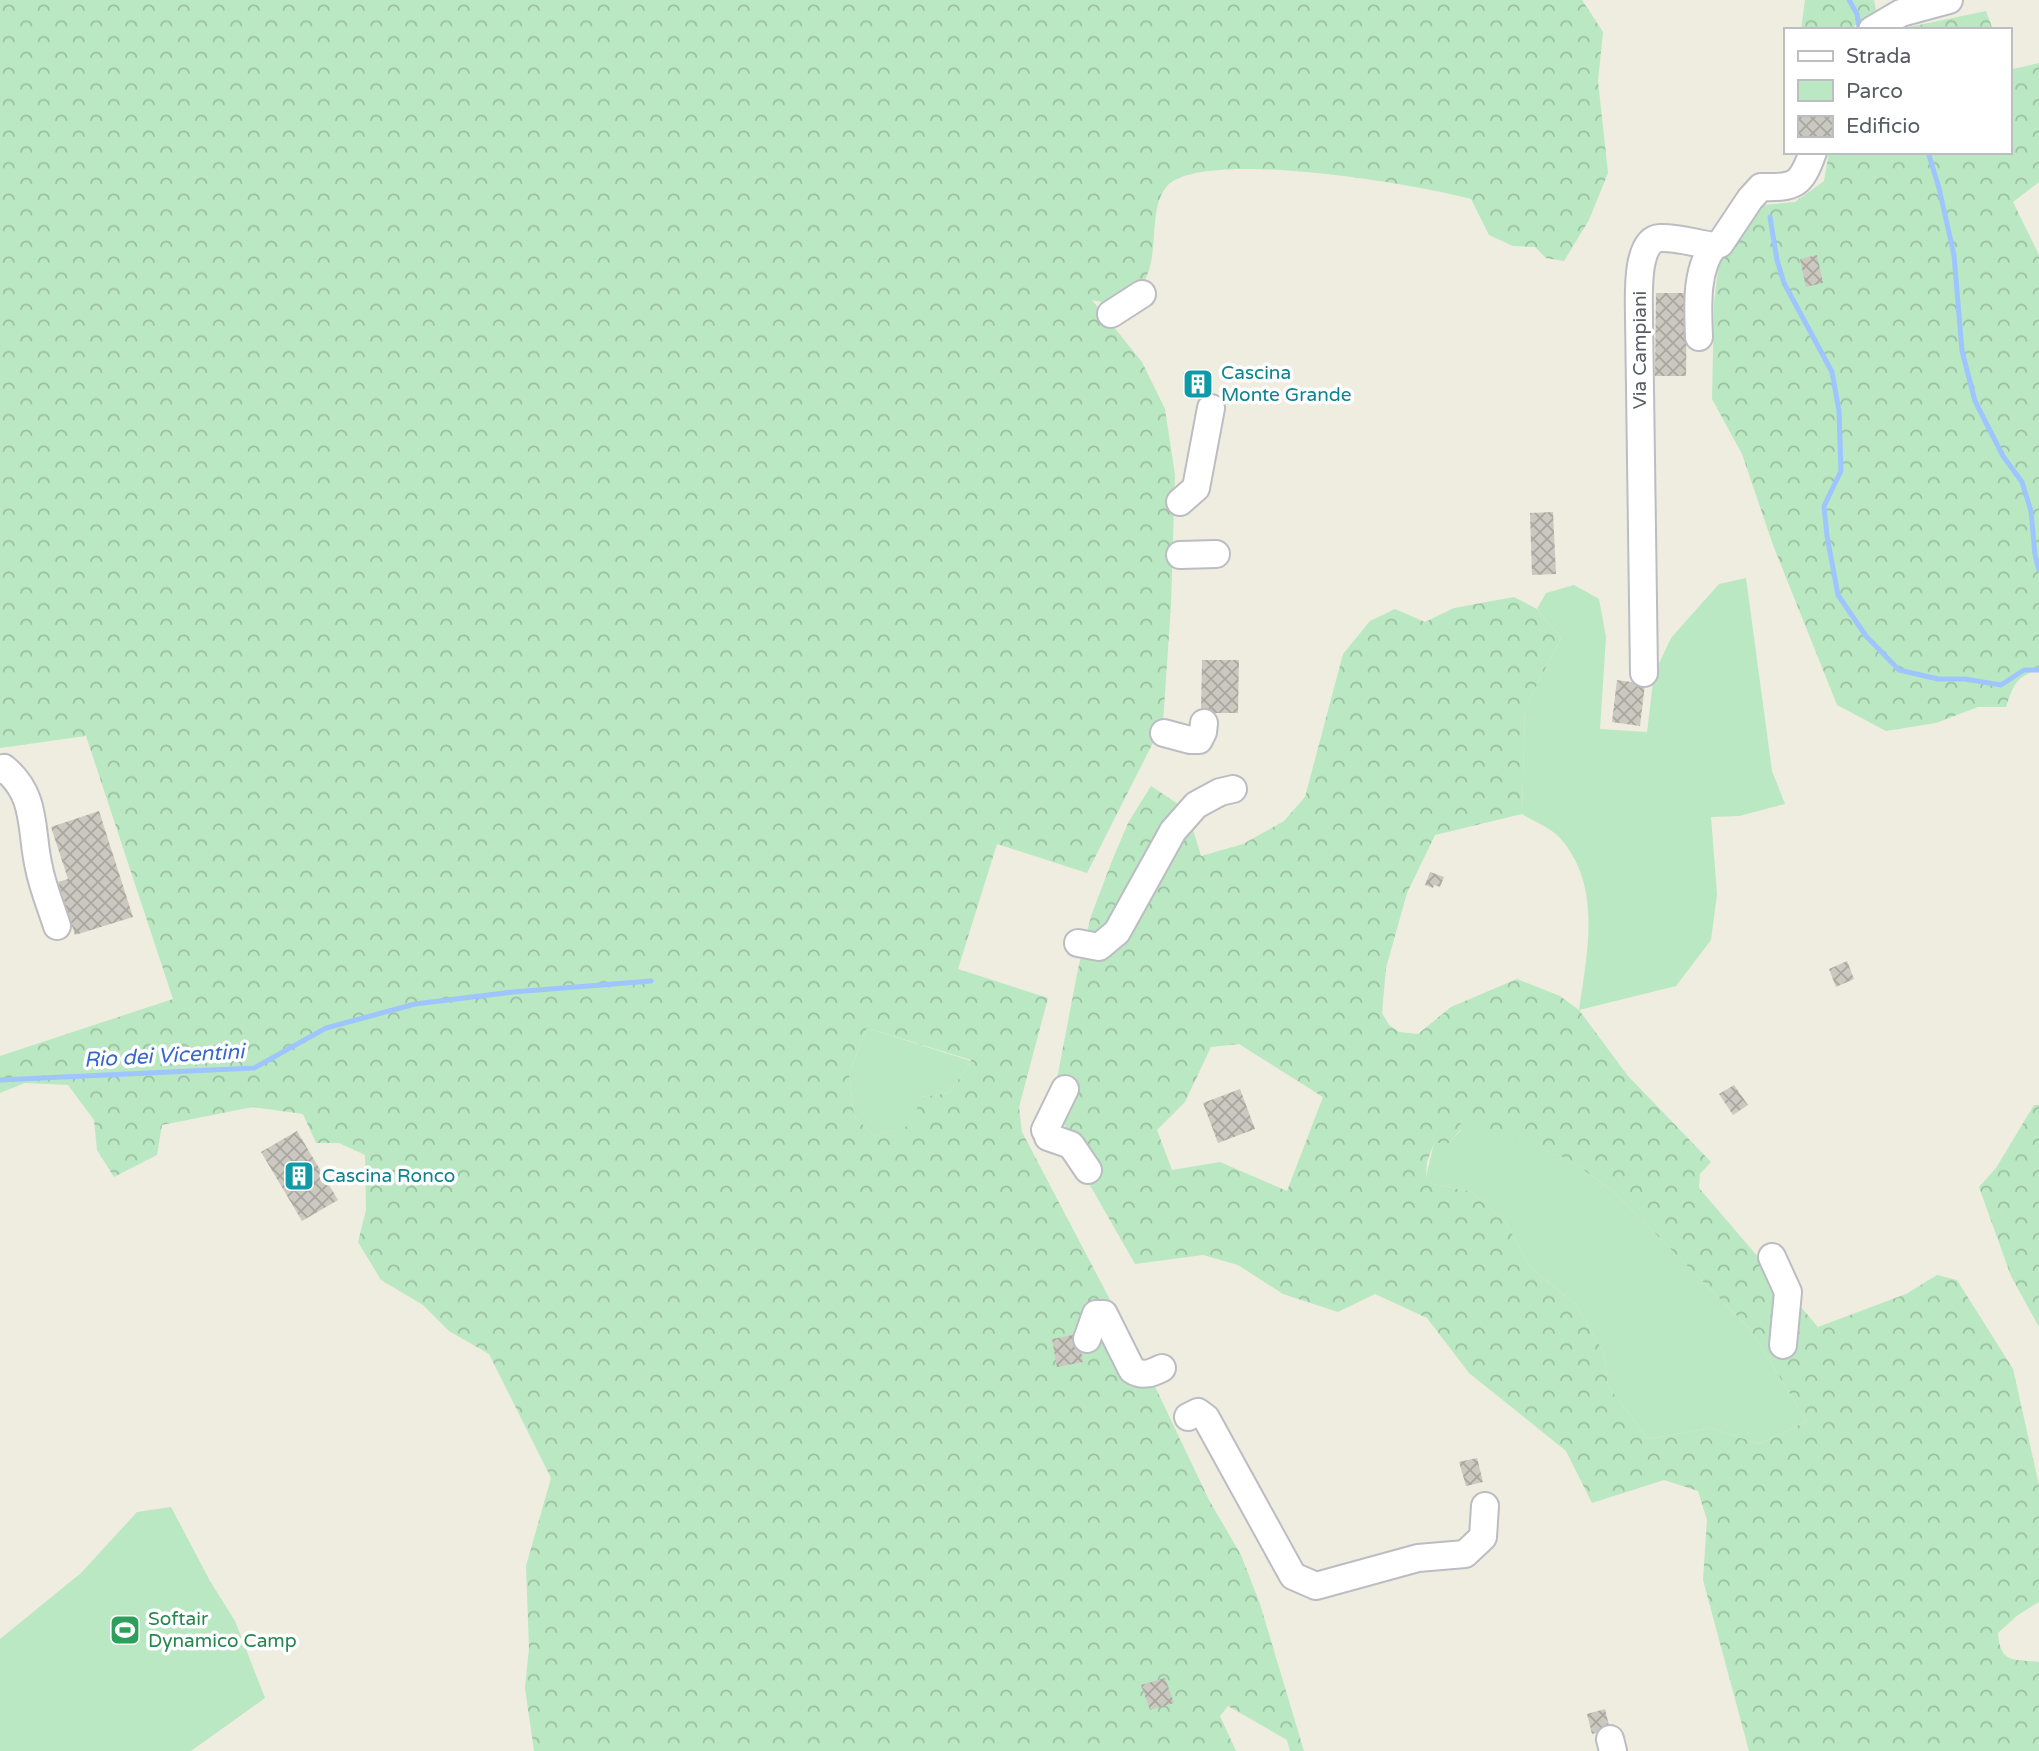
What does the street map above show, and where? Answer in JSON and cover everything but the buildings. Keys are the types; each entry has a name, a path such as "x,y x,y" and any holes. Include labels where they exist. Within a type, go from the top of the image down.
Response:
{"street":[{"path":"1875,28 1901,13 1949,0"},
{"path":"1699,337 1698,307 1706,257 1714,246 1720,244 1761,187 1785,188 1793,185 1806,173 1812,154"},
{"name":"Via Campiani","path":"1643,673 1640,274 1649,243 1658,238 1714,246"},
{"path":"1111,314 1142,294"},
{"path":"1180,502 1196,488 1210,408"},
{"path":"1180,555 1216,554"},
{"path":"1164,733 1199,740 1204,723"},
{"path":"0,770 4,768 17,779 28,799 39,869 57,926"},
{"path":"1078,943 1099,947 1117,932 1173,831 1196,805 1220,792 1233,789"},
{"path":"1065,1088 1046,1134 1071,1145 1088,1170"},
{"path":"1772,1257 1788,1292 1783,1345"},
{"path":"1087,1339 1096,1314 1104,1314 1132,1370 1150,1374 1162,1368"},
{"path":"1188,1417 1198,1412 1206,1418 1293,1576 1316,1586 1418,1558 1465,1554 1483,1537 1485,1506"}],"green space":[{"path":"0,0 1582,0 1603,32 1598,81 1608,173 1589,220 1564,261 1546,258 1535,247 1513,246 1489,235 1471,199 1445,193 1362,178 1265,169 1222,170 1188,175 1167,186 1156,212 1148,274 1140,287 1118,303 1092,300 1142,362 1165,409 1175,475 1171,605 1163,723 1087,873 997,844 958,969 1048,998 1019,1107 1022,1132 1149,1374 1209,1500 1241,1555 1260,1604 1304,1751 1290,1751 1287,1740 1228,1706 1220,1716 1236,1751 534,1751 525,1688 529,1648 526,1566 551,1478 489,1354 449,1331 423,1305 381,1280 358,1242 366,1210 365,1155 339,1143 316,1143 303,1114 253,1107 162,1125 157,1155 114,1177 97,1150 94,1120 68,1085 25,1083 0,1093 0,1056 173,999 86,736 0,748","holes":["867,1028 971,1060 949,1093 921,1097 911,1125 874,1136 854,1116 849,1073"]},
{"path":"1805,0 1874,0 1876,10 1852,28 1801,28"},
{"path":"1986,11 1992,28 1905,28"},
{"path":"2039,63 2039,182 2013,202 2039,255 2039,669 2016,683 2006,707 1978,707 1936,723 1886,731 1837,705 1773,545 1742,454 1712,399 1714,302 1720,253 1752,206 1795,202 1824,181 1829,154 2011,154 2011,70"},
{"path":"1746,578 1772,771 1785,804 1739,816 1711,817 1717,894 1711,940 1676,986 1579,1010 1588,943 1587,898 1582,876 1573,856 1559,837 1522,814 1525,708 1561,638 1537,609 1546,593 1574,585 1599,599 1606,637 1600,729 1647,732 1654,674 1671,638 1719,584"},
{"path":"1514,597 1537,609 1561,638 1525,708 1522,814 1435,835 1407,893 1386,968 1382,1013 1389,1025 1399,1032 1418,1034 1451,1007 1517,979 1560,996 1579,1010 1628,1076 1711,1162 1700,1174 1699,1188 1818,1327 1906,1294 1937,1275 1957,1280 2013,1369 2039,1485 2039,1602 2018,1615 1998,1633 2005,1655 2015,1660 2039,1662 2039,1751 1749,1751 1703,1580 1707,1520 1698,1491 1664,1480 1592,1503 1566,1451 1469,1373 1427,1318 1375,1294 1338,1312 1283,1294 1238,1265 1203,1255 1135,1264 1075,1159 1072,1140 1055,1106 1056,1084 1078,969 1091,916 1112,861 1128,823 1151,786 1181,806 1222,800 1191,823 1201,856 1243,844 1284,821 1305,797 1343,654 1370,621 1395,609 1425,622 1454,608","holes":["1239,1044 1323,1097 1287,1191 1220,1162 1172,1170 1157,1130 1185,1102 1211,1047","1460,1117 1570,1160 1615,1193 1750,1329 1807,1421 1760,1444 1711,1428 1648,1439 1608,1386 1604,1353 1575,1304 1531,1268 1506,1223 1472,1192 1433,1184 1426,1177 1427,1162 1434,1143 1449,1143 1461,1129"]},
{"path":"867,1028 971,1061 949,1093 921,1097 912,1125 874,1136 854,1116 849,1073"},
{"path":"2034,1105 2039,1105 2039,1327 2011,1276 1979,1187 1996,1168"},
{"path":"1459,1116 1570,1160 1615,1193 1750,1329 1807,1421 1760,1444 1711,1428 1648,1439 1608,1386 1604,1353 1575,1304 1531,1268 1506,1223 1472,1192 1433,1184 1426,1177 1434,1143 1449,1143 1461,1130"},
{"name":"Softair Dynamico Camp","path":"171,1507 210,1581 235,1621 265,1698 191,1751 0,1751 0,1639 81,1573 137,1512"}],"waterway":[{"path":"1849,0 1857,14 1859,27"},
{"path":"1929,154 1954,255 1962,351 1975,401 2003,456 2022,482 2031,511 2039,570"},
{"path":"1770,217 1784,283 1832,372 1839,411 1841,471 1824,506 1838,595 1866,636 1899,670 1938,679 1965,679 2001,685 2024,670 2039,670"},
{"name":"Rio dei Vicentini","path":"0,1080 254,1068 326,1028 415,1004 513,992 651,981"}],"place":[{"name":"Cascina Monte Grande","path":"1198,384"},
{"name":"Cascina Ronco","path":"299,1176"},
{"name":"Softair Dynamico Camp","path":"125,1630"}]}
